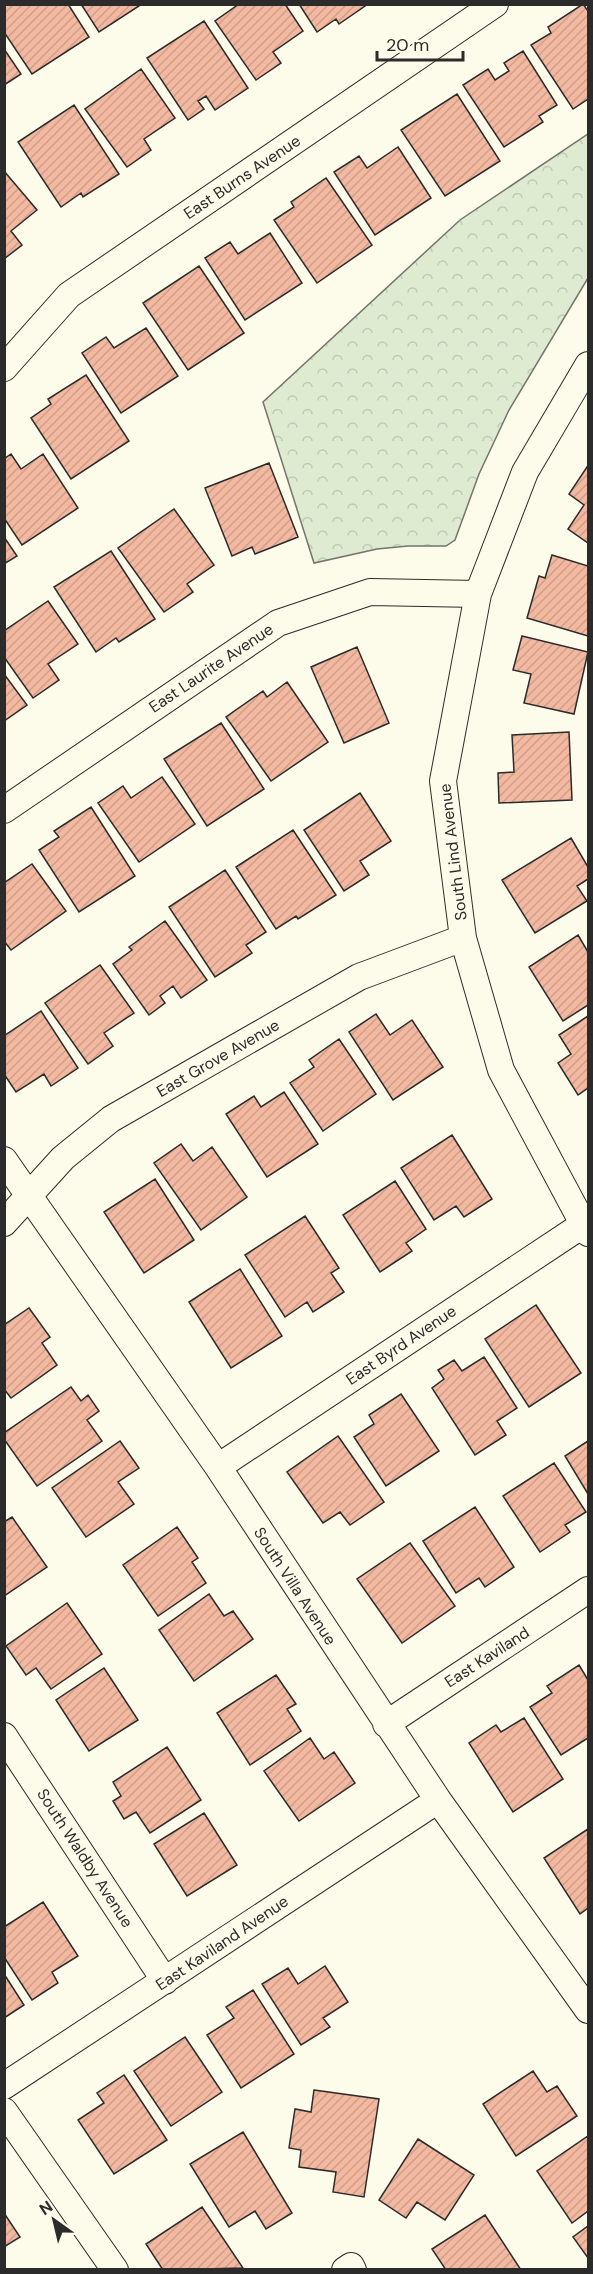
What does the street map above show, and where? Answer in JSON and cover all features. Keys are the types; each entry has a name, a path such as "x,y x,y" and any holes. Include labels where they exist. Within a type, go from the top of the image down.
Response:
{"street":[{"name":"East Burns Avenue","path":"4,368 69,295 495,4"},
{"name":"South Lind Avenue","path":"586,1228 501,1070 463,938 443,781 478,594 525,472 588,365"},
{"name":"East Laurite Avenue","path":"4,810 278,623 370,592 478,594"},
{"name":"East Grove Avenue","path":"4,1223 63,1158 111,1119 359,977 463,938"},
{"name":"South Villa Avenue","path":"4,1160 218,1467 438,1800 586,2001"},
{"name":"East Byrd Avenue","path":"218,1467 586,1228"},
{"name":"East Kaviland","path":"386,1724 588,1590"},
{"name":"South Waldby Avenue","path":"4,1736 165,1981"},
{"name":"East Kaviland Avenue","path":"4,2086 438,1800"},
{"path":"4,2111 115,2270"}],"green space":[{"path":"588,134 588,278 509,410 479,474 455,540 446,546 377,549 314,563 263,402 460,220"}],"building":[{"path":"4,4 68,4 89,37 32,74 4,32"},
{"path":"81,4 142,4 99,32"},
{"path":"239,4 285,4 303,31 273,52 281,63 256,80 215,21"},
{"path":"299,4 368,4 339,24 336,19 317,32"},
{"path":"583,4 588,11 588,99 573,109 531,45 551,33 548,27"},
{"path":"204,21 248,88 215,110 206,96 198,101 204,109 188,120 147,58"},
{"path":"4,49 21,74 4,85"},
{"path":"523,51 557,105 539,116 543,122 504,147 463,85 488,69 495,80 509,71 504,63"},
{"path":"141,69 175,118 144,139 151,150 127,167 85,109"},
{"path":"457,94 500,161 445,196 401,130"},
{"path":"74,105 119,174 83,197 81,193 61,207 18,142"},
{"path":"398,147 431,198 375,235 334,172 359,156 367,168"},
{"path":"4,171 37,210 11,231 22,245 4,259"},
{"path":"326,178 372,245 317,283 274,220 294,207 291,202"},
{"path":"270,233 302,283 245,320 205,258 230,242 238,254"},
{"path":"199,266 244,333 188,370 143,303"},
{"path":"146,328 178,376 121,413 82,353 106,337 114,348"},
{"path":"86,375 129,441 71,479 31,418 51,404 48,399"},
{"path":"11,454 21,469 43,454 78,508 22,545 4,518 4,459"},
{"path":"269,463 298,537 255,554 252,547 232,556 205,488"},
{"path":"587,467 588,543 568,529 584,505 569,494"},
{"path":"174,509 214,565 187,584 193,592 164,612 118,548"},
{"path":"4,537 17,556 4,564"},
{"path":"111,551 155,619 119,642 116,638 96,652 54,587"},
{"path":"552,555 588,566 588,636 527,618 539,576 545,578"},
{"path":"48,601 78,644 48,664 59,680 33,698 4,657 4,631"},
{"path":"522,636 588,652 574,714 524,703 531,674 513,670"},
{"path":"357,647 389,723 344,743 311,667"},
{"path":"4,674 27,705 4,721"},
{"path":"287,682 328,742 271,781 226,717 263,691 267,697"},
{"path":"221,723 264,789 207,826 164,759"},
{"path":"569,732 572,800 499,803 498,773 514,772 512,735"},
{"path":"162,777 195,824 139,862 98,803 123,786 131,798"},
{"path":"360,793 391,841 360,861 369,875 344,891 304,830"},
{"path":"91,807 135,876 79,912 39,850 59,837 54,831"},
{"path":"293,830 336,895 298,919 296,916 276,929 236,867"},
{"path":"571,838 588,867 588,879 577,886 587,901 535,933 502,880"},
{"path":"32,864 66,911 11,950 4,941 4,883"},
{"path":"225,870 266,932 246,945 252,953 215,977 169,907"},
{"path":"165,921 207,980 181,998 173,986 160,996 165,1003 149,1015 113,964 132,950 129,947"},
{"path":"578,935 588,952 588,1005 563,1021 529,967"},
{"path":"100,965 134,1013 104,1033 113,1046 88,1064 45,1003"},
{"path":"41,1011 78,1068 51,1086 44,1074 16,1092 4,1074 4,1036"},
{"path":"376,1014 390,1035 412,1020 443,1067 393,1100 349,1032"},
{"path":"588,1016 588,1088 578,1095 558,1063 571,1054 559,1035"},
{"path":"339,1039 376,1094 323,1131 290,1083 314,1067 309,1060"},
{"path":"284,1092 318,1144 267,1177 226,1114 254,1096 261,1107"},
{"path":"452,1135 492,1199 464,1217 456,1206 434,1220 401,1168"},
{"path":"181,1144 193,1161 212,1147 247,1197 201,1230 154,1163"},
{"path":"155,1179 194,1240 144,1273 104,1212"},
{"path":"395,1181 426,1229 406,1243 412,1251 380,1272 343,1215"},
{"path":"305,1216 339,1268 331,1273 344,1292 313,1312 307,1302 285,1317 245,1255"},
{"path":"240,1269 282,1336 231,1368 189,1302"},
{"path":"536,1305 581,1373 529,1407 485,1339"},
{"path":"29,1308 50,1337 42,1343 57,1365 11,1398 4,1389 4,1325"},
{"path":"484,1357 517,1408 497,1421 506,1435 475,1455 432,1388 444,1379 438,1370 454,1360 462,1371"},
{"path":"71,1387 81,1401 88,1395 99,1411 87,1420 102,1441 37,1486 4,1439 4,1433"},
{"path":"401,1394 439,1451 386,1486 354,1437 374,1424 369,1415"},
{"path":"338,1436 384,1502 350,1525 340,1512 323,1523 287,1472"},
{"path":"120,1441 139,1468 118,1482 134,1504 86,1537 52,1488"},
{"path":"588,1441 588,1494 565,1456"},
{"path":"554,1463 586,1512 565,1525 570,1532 540,1552 503,1496"},
{"path":"475,1507 514,1567 485,1587 479,1578 456,1593 423,1541"},
{"path":"12,1517 47,1567 4,1596 4,1522"},
{"path":"177,1527 198,1558 192,1562 206,1583 158,1616 123,1565"},
{"path":"410,1543 455,1606 402,1643 357,1579"},
{"path":"209,1594 224,1616 233,1611 253,1639 194,1681 159,1630"},
{"path":"67,1603 102,1654 51,1689 36,1668 26,1675 6,1646"},
{"path":"579,1665 588,1680 588,1738 561,1755 530,1707 552,1693 547,1686"},
{"path":"104,1668 138,1720 89,1751 56,1700"},
{"path":"276,1675 296,1704 287,1709 301,1731 250,1765 217,1713"},
{"path":"524,1718 563,1779 513,1812 469,1743 496,1725 501,1732"},
{"path":"310,1738 324,1759 334,1752 355,1783 299,1821 264,1771"},
{"path":"167,1747 201,1800 150,1833 136,1812 124,1819 113,1801 121,1796 113,1782"},
{"path":"204,1813 237,1865 187,1896 154,1844"},
{"path":"588,1829 588,1908 580,1914 544,1858"},
{"path":"43,1902 78,1956 52,1972 58,1983 32,2000 4,1957 4,1927"},
{"path":"325,1966 348,2002 323,2018 330,2027 301,2045 262,1984 288,1968 298,1984"},
{"path":"4,1974 24,2005 4,2018"},
{"path":"253,1990 294,2054 241,2088 207,2035 234,2018 226,2007"},
{"path":"185,2037 222,2092 171,2126 134,2071"},
{"path":"533,2071 547,2092 557,2086 577,2116 516,2156 483,2104"},
{"path":"124,2075 167,2140 114,2174 78,2120 104,2103 97,2093"},
{"path":"314,2090 379,2099 364,2197 333,2192 336,2172 299,2167 301,2150 289,2148 295,2109 311,2112"},
{"path":"243,2132 292,2213 266,2229 255,2211 229,2227 190,2164"},
{"path":"588,2136 588,2211 572,2223 537,2171"},
{"path":"418,2139 474,2175 445,2220 417,2202 406,2218 379,2200"},
{"path":"202,2207 243,2268 163,2270 146,2244"},
{"path":"4,2213 20,2237 4,2247"},
{"path":"485,2215 521,2270 446,2270 432,2249"},
{"path":"588,2226 588,2258 573,2237"}]}
